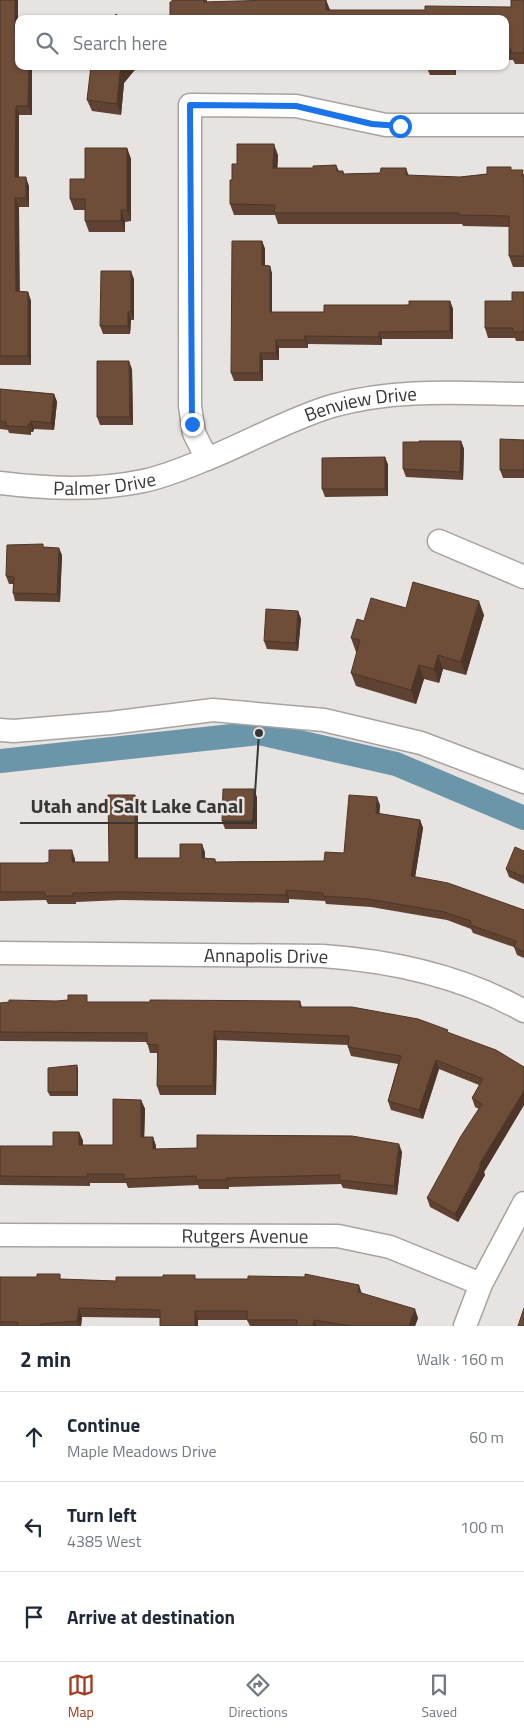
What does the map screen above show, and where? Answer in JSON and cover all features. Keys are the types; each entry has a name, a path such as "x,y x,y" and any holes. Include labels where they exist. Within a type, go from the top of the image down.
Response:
{"street":[{"path":"207,460 194,433 190,406 190,105 296,106 386,125 524,125"},
{"name":"Benview Drive","path":"207,460 303,416 356,400 402,394 524,394"},
{"name":"Palmer Drive","path":"0,483 61,488 107,487 145,481 207,460"},
{"path":"439,541 524,577"},
{"path":"0,730 14,731 110,724 212,710 324,720 421,743 524,782"},
{"name":"Annapolis Drive","path":"0,953 323,956 354,958 386,962 449,978 498,997 524,1011"},
{"path":"465,1326 481,1284 524,1203"},
{"name":"Rutgers Avenue","path":"0,1235 338,1236 390,1247 481,1284"}],"building":[{"path":"0,0 15,0 15,70 29,70 28,106 16,106 15,177 26,177 26,198 15,198 16,291 28,292 28,356 0,356"},
{"path":"172,0 204,0 204,2 326,0 326,10 425,10 425,6 511,7 511,0 524,0 524,53 511,53 511,49 509,49 509,15 170,15 170,2"},
{"path":"91,70 122,70 117,104 87,100"},
{"path":"237,144 274,144 273,168 313,168 313,166 336,165 337,171 343,171 343,174 380,173 381,168 406,168 406,175 460,177 487,174 487,167 511,167 511,170 523,170 524,256 509,256 509,216 459,215 459,213 274,213 275,205 230,204 230,180 232,180 232,164 237,164"},
{"path":"85,148 127,148 127,210 121,210 121,221 85,221 85,199 70,199 70,179 85,179"},
{"path":"232,241 262,241 262,265 270,266 270,312 324,312 324,305 409,305 409,301 450,301 450,331 379,332 379,337 305,336 305,340 276,340 276,353 260,353 260,373 231,373"},
{"path":"101,271 131,271 131,312 128,312 128,326 100,326"},
{"path":"512,292 524,292 524,332 513,332 513,328 485,328 485,301 512,301"},
{"path":"97,361 129,361 130,417 97,417"},
{"path":"0,389 54,394 51,423 31,421 28,427 6,426 6,422 0,421"},
{"path":"500,439 524,440 524,470 500,470"},
{"path":"461,441 460,472 403,469 403,442"},
{"path":"385,457 385,489 322,489 322,458"},
{"path":"43,544 43,547 59,548 57,594 13,593 14,577 6,576 7,545"},
{"path":"413,582 479,601 461,662 438,655 434,669 419,665 411,690 351,673 360,640 351,638 357,619 364,621 371,598 406,608"},
{"path":"266,609 298,611 296,643 264,641"},
{"path":"223,789 254,789 254,821 222,821"},
{"path":"108,795 135,795 135,858 180,858 180,844 202,844 202,858 215,859 215,862 324,861 325,852 344,853 349,795 377,797 376,813 420,820 411,876 448,883 524,910 524,952 514,947 516,941 470,925 471,921 444,912 368,899 323,896 323,893 286,890 286,895 119,892 73,893 73,896 45,896 45,892 0,892 0,863 49,862 49,850 72,850 72,862 109,862"},
{"path":"515,847 524,851 524,877 506,869"},
{"path":"68,995 87,995 87,1002 150,1002 150,1000 300,1001 300,1007 352,1007 418,1019 496,1050 524,1067 524,1091 479,1165 481,1166 455,1214 427,1198 461,1136 482,1104 472,1098 483,1079 436,1060 419,1110 388,1101 401,1056 348,1047 349,1036 214,1031 213,1086 157,1086 158,1045 147,1044 147,1033 0,1032 0,1003 9,1002 9,1000 68,1000"},
{"path":"77,1065 77,1092 48,1092 48,1068"},
{"path":"113,1099 141,1100 141,1137 153,1137 153,1149 197,1148 197,1135 352,1136 399,1144 394,1186 339,1180 340,1175 226,1178 226,1180 196,1180 196,1176 124,1179 124,1174 87,1174 87,1177 0,1176 0,1146 53,1146 53,1132 79,1132 79,1145 113,1145"},
{"path":"37,1274 60,1274 60,1279 116,1281 116,1277 163,1277 163,1275 195,1275 195,1279 248,1279 248,1276 305,1277 305,1274 359,1285 358,1292 415,1309 409,1326 351,1326 314,1320 313,1326 296,1326 297,1320 247,1320 247,1311 195,1311 195,1326 160,1326 160,1310 79,1308 77,1321 41,1324 41,1326 18,1326 18,1322 0,1322 0,1277 37,1277"},
{"path":"524,1308 524,1326 518,1326"}],"waterway":[{"path":"0,761 259,733 396,764 524,818"}],"place":[{"name":"Utah and Salt Lake Canal","path":"259,733"}],"route":[{"path":"192,424 190,406 190,105 296,106 328,112 372,124 400,126"}]}
